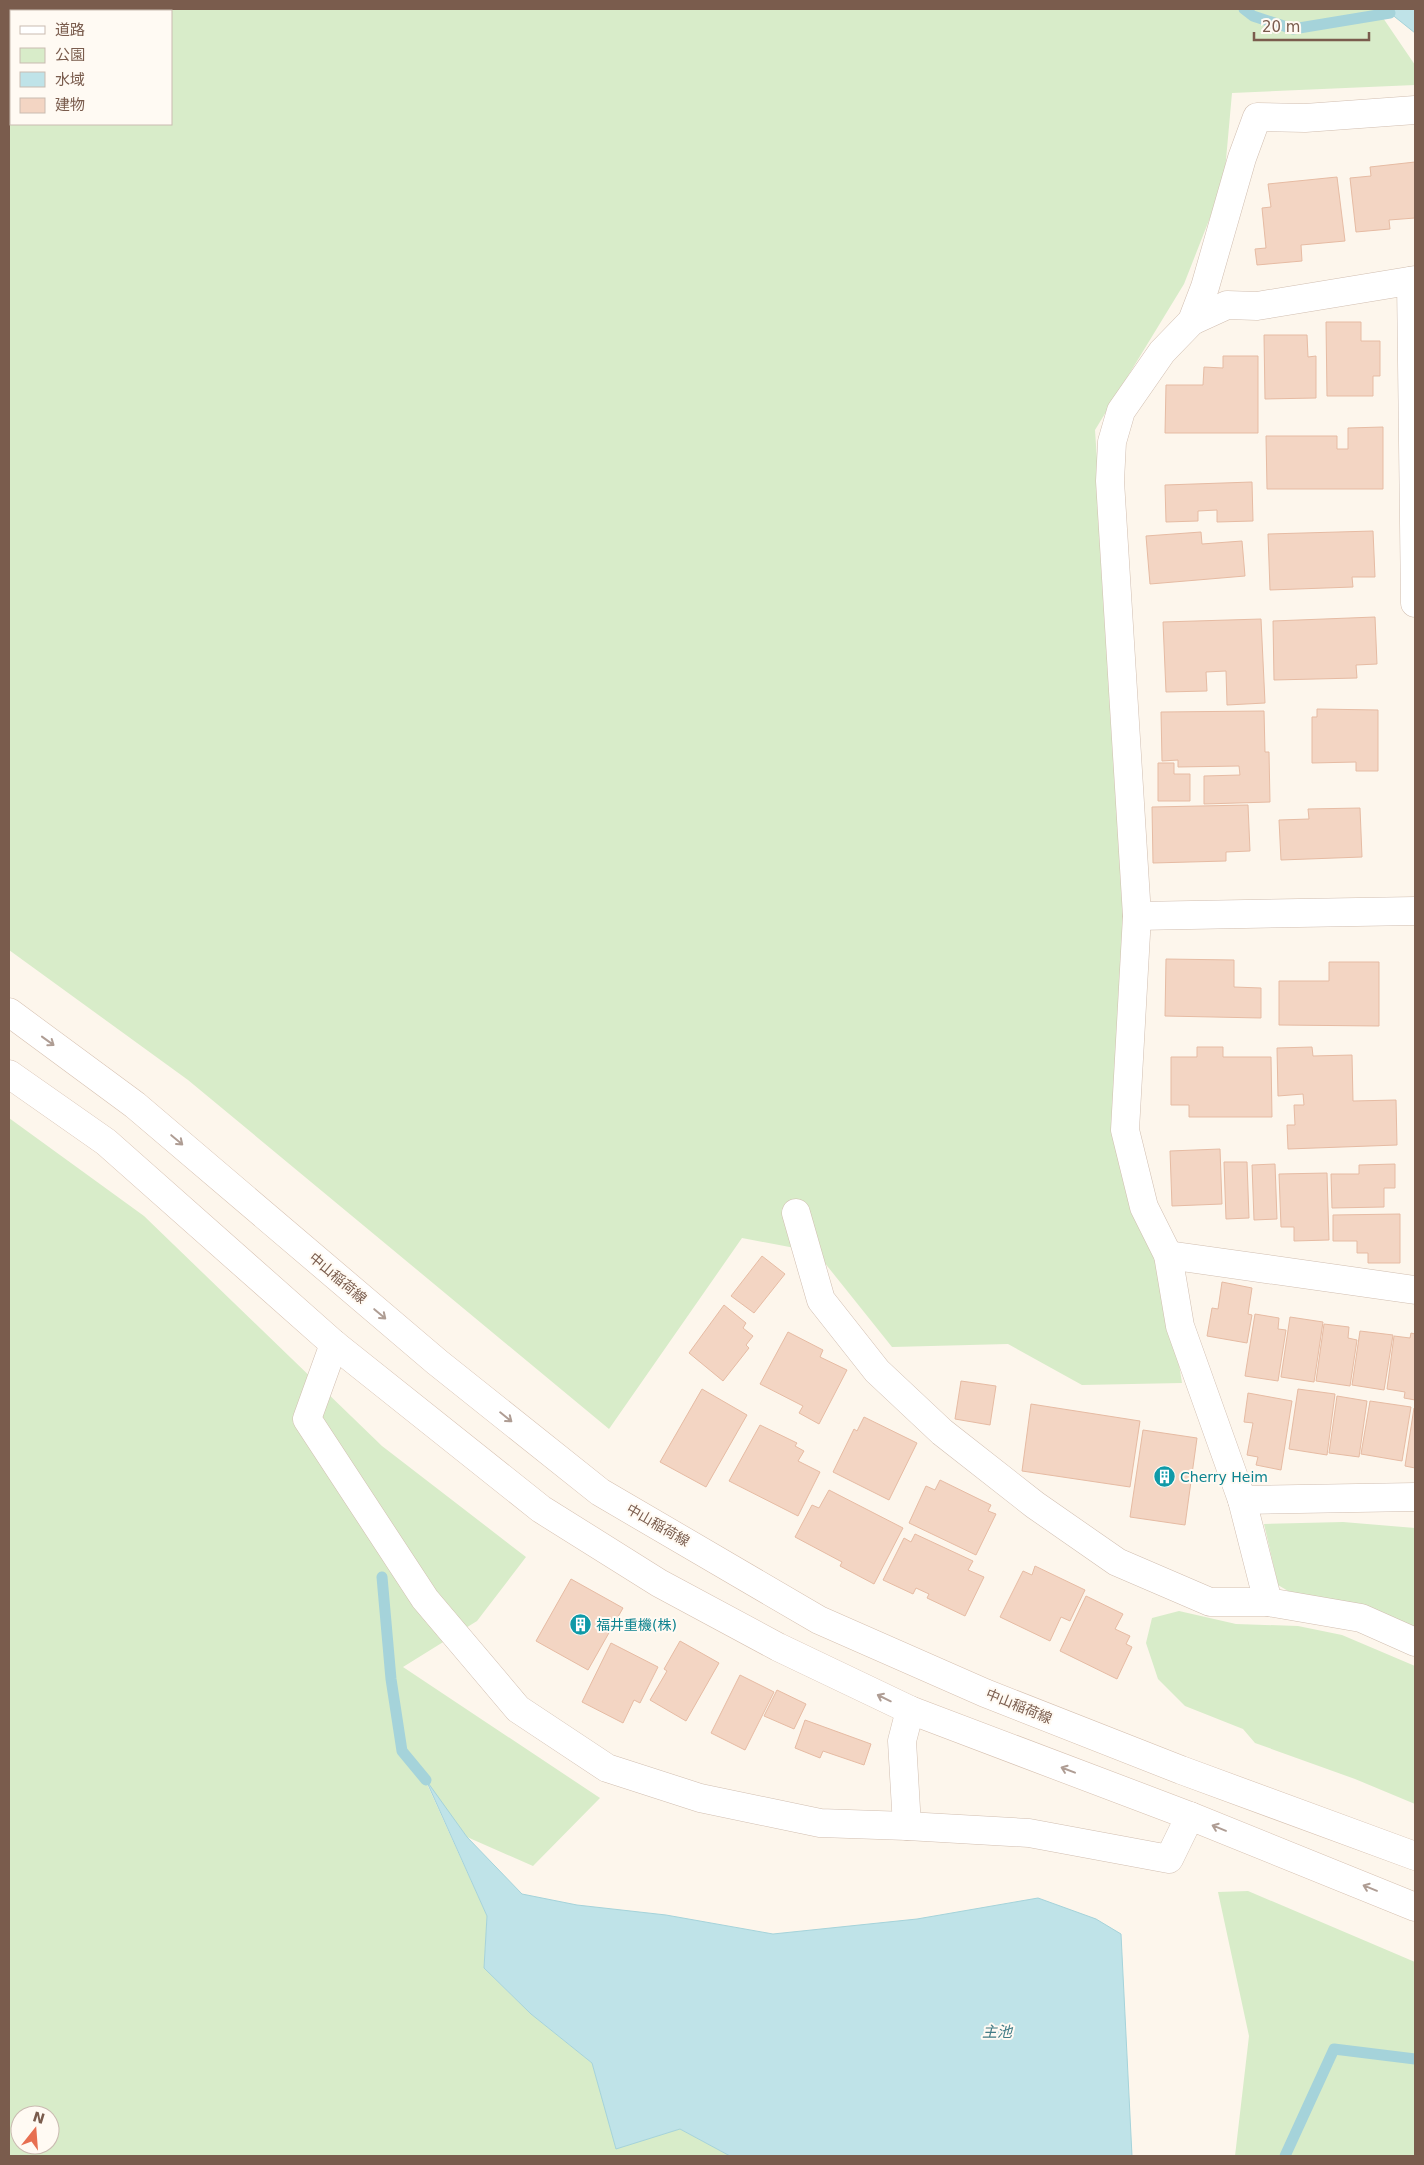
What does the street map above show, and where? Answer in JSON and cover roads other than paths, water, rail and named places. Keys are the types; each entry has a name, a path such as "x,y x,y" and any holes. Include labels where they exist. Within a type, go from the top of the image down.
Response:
{"street":[{"path":"1192,321 1204,287 1242,158 1257,118 1305,118 1415,110"},
{"path":"1268,1602 1242,1500 1180,1326 1168,1256 1144,1208 1125,1130 1137,916 1110,481 1112,442 1121,411 1162,352 1192,321 1227,305 1257,306 1413,280 1415,603"},
{"path":"1137,916 1415,911"},
{"name":"中山稲荷線","path":"9,1012 135,1105 437,1362 600,1492 820,1620 986,1693 1172,1766 1415,1856"},
{"path":"9,1074 106,1142 334,1344 534,1503 667,1588 778,1647 910,1710 1190,1816 1415,1907"},
{"path":"796,1214 821,1300 876,1371 942,1432 1035,1505 1117,1562 1210,1602 1268,1602 1361,1618 1415,1642"},
{"path":"1168,1256 1415,1290"},
{"path":"334,1344 307,1419 425,1599 518,1709 607,1768 700,1798 820,1823 1029,1833 1169,1859 1190,1816"},
{"path":"1242,1500 1415,1497"},
{"path":"907,1826 902,1741 910,1710"}],"water":[{"path":"1385,9 1415,9 1415,33"},
{"name":"主池","path":"426,1780 467,1837 522,1894 577,1905 666,1915 773,1934 917,1919 1038,1898 1096,1919 1121,1934 1132,2156 730,2156 680,2129 616,2149 592,2063 531,2014 484,1968 487,1916"}],"waterway":[{"path":"1244,9 1253,16 1293,29 1390,13"},
{"path":"382,1577 391,1679 402,1751 426,1780"},
{"path":"1285,2156 1334,2049 1415,2059"}],"place":[{"name":"Cherry Heim","path":"1164,1477"},
{"name":"福井重機(株)","path":"580,1625"}]}
